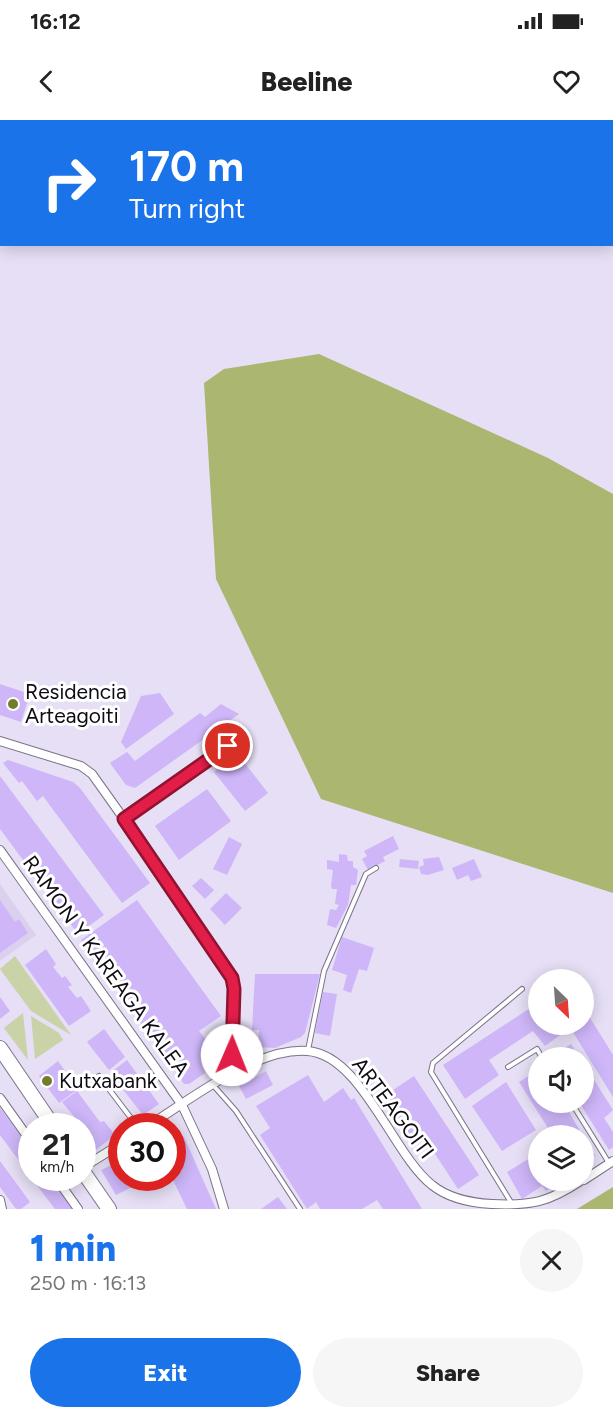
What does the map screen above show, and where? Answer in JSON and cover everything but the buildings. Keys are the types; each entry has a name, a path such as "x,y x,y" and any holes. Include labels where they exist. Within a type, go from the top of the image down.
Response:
{"main road":[{"path":"0,1048 44,1113"},
{"path":"96,1190 109,1209"}],"street":[{"path":"0,741 81,766 92,774 124,819 232,978 234,989 231,1072"},
{"path":"124,819 228,746"},
{"name":"RAMON Y KAREAGA KALEA","path":"0,849 182,1105 212,1168 224,1209"},
{"path":"169,1113 231,1072 254,1062 308,1050"},
{"name":"ARTEAGOITI","path":"308,1050 330,1059 348,1073 421,1175 432,1186 462,1199 512,1205 555,1198 566,1191"},
{"path":"0,1098 18,1123"},
{"name":"ARTEAGOITI","path":"594,1173 611,1162"},
{"path":"65,1191 78,1209"},
{"path":"0,1200 2,1209"}],"lane":[{"path":"308,1050 324,971 366,874 376,868"},
{"path":"512,1205 431,1072 434,1063 522,989"},
{"path":"508,1067 528,1055"},
{"path":"99,1076 127,1113"},
{"path":"213,1085 236,1111 300,1209"},
{"path":"578,1113 611,1162"}],"shaded area":[{"path":"0,884 36,935 0,961"}],"green space":[{"path":"319,354 548,458 613,494 613,893 321,799 216,579 204,383 224,369"},
{"path":"15,956 71,1035 31,1011 0,969"},
{"path":"23,1013 28,1060 4,1028"},
{"path":"31,1016 59,1033 63,1040 35,1059"},
{"path":"613,1187 613,1209 577,1209"}],"place":[{"name":"Residencia Arteagoiti","path":"13,704"},
{"name":"Kutxabank","path":"47,1081"}],"route":[{"path":"228,746 124,819 232,978 234,989 232,1055"}]}
